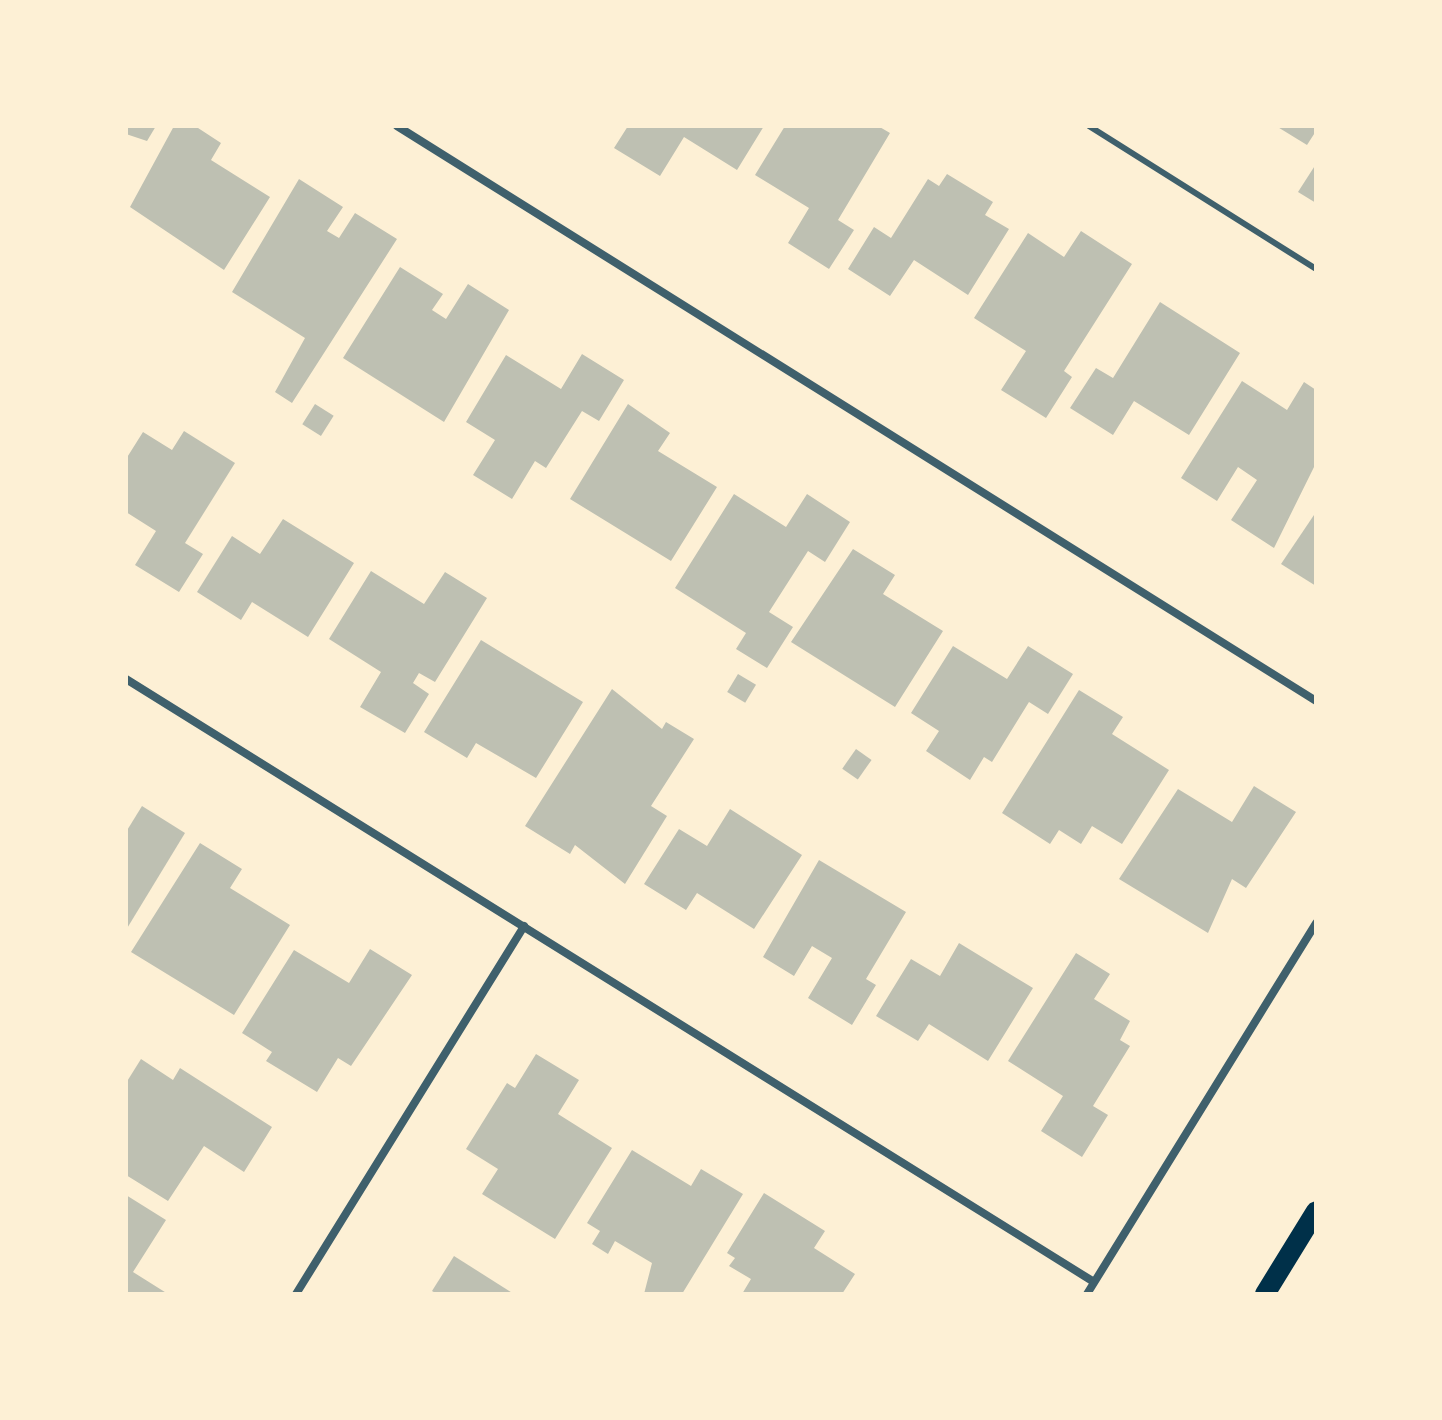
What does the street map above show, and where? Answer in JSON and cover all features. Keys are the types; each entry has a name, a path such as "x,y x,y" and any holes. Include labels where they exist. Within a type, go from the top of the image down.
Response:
{"main road":[{"path":"1265,1294 1316,1211"}],"street":[{"path":"397,126 1316,701"},
{"path":"126,679 1094,1282"},
{"path":"1087,1294 1316,923"},
{"path":"296,1294 524,926"}],"lane":[{"path":"1089,126 1316,269"}],"building":[{"path":"126,126 156,126 147,141 126,134"},
{"path":"174,126 195,126 221,143 211,160 270,197 224,270 130,207"},
{"path":"628,126 764,126 737,170 684,137 660,176 614,148"},
{"path":"785,126 878,126 890,133 838,220 854,230 829,269 788,243 809,208 755,175"},
{"path":"1276,126 1316,126 1316,131 1307,145"},
{"path":"1316,164 1316,203 1298,192"},
{"path":"947,174 993,202 985,215 1009,229 968,295 914,260 890,296 848,269 874,227 891,238 928,179 939,186"},
{"path":"299,179 343,207 327,231 339,238 355,213 397,239 292,403 275,392 305,338 232,292"},
{"path":"1081,231 1132,264 1064,371 1072,377 1046,418 1001,390 1026,351 974,318 1028,233 1064,257"},
{"path":"400,267 443,294 432,310 446,319 468,284 509,310 444,422 343,358"},
{"path":"1160,302 1240,353 1189,435 1134,401 1113,435 1070,408 1096,368 1113,378"},
{"path":"582,354 624,380 599,421 582,411 546,468 535,461 512,499 473,475 495,440 466,422 506,355 561,389"},
{"path":"1242,381 1287,410 1304,382 1316,390 1316,463 1274,548 1231,520 1257,480 1238,467 1217,501 1181,478"},
{"path":"315,404 334,416 321,436 302,424"},
{"path":"628,404 670,433 658,451 717,487 671,561 570,499"},
{"path":"184,431 235,463 185,543 203,554 179,592 135,565 156,531 126,512 126,459 143,432 172,450"},
{"path":"734,494 786,527 807,494 850,522 825,562 808,551 769,612 793,627 767,668 736,649 746,633 675,588"},
{"path":"1316,512 1316,586 1281,564"},
{"path":"283,519 354,563 308,637 252,602 241,620 197,592 232,536 260,554"},
{"path":"853,549 895,575 883,594 943,631 895,707 791,642"},
{"path":"371,571 424,604 445,572 487,598 435,682 419,673 413,683 429,694 405,733 360,707 381,672 329,639"},
{"path":"481,640 583,702 536,778 476,743 467,758 424,732"},
{"path":"953,646 1007,679 1028,646 1073,674 1048,714 1029,702 992,762 984,757 970,780 926,751 939,731 911,713"},
{"path":"738,674 756,685 745,703 727,692"},
{"path":"612,689 662,729 666,722 694,739 651,806 667,816 625,884 575,845 570,854 525,826"},
{"path":"1079,690 1123,717 1112,734 1169,770 1122,844 1092,826 1081,844 1059,830 1050,844 1002,813"},
{"path":"856,749 872,760 858,780 842,769"},
{"path":"1254,786 1296,812 1246,888 1232,879 1208,933 1119,879 1178,789 1232,822"},
{"path":"142,806 185,833 126,930 126,832"},
{"path":"730,809 802,855 754,929 697,893 686,910 644,884 679,829 707,846"},
{"path":"200,843 242,869 230,888 290,925 234,1015 131,952"},
{"path":"819,860 906,912 866,979 876,985 852,1025 808,998 832,958 812,946 794,976 763,957"},
{"path":"959,943 1033,988 988,1061 929,1024 918,1041 876,1016 911,959 940,976"},
{"path":"370,949 412,975 351,1066 338,1058 317,1092 266,1061 272,1052 242,1033 294,950 349,983"},
{"path":"1076,953 1110,974 1094,999 1130,1021 1120,1040 1130,1046 1093,1106 1108,1115 1082,1157 1041,1131 1063,1096 1008,1061"},
{"path":"536,1054 579,1080 558,1114 612,1148 555,1239 482,1194 498,1169 466,1149 507,1083 515,1088"},
{"path":"141,1059 173,1080 180,1068 272,1127 244,1172 204,1146 168,1201 126,1175 126,1083"},
{"path":"632,1150 691,1186 701,1169 743,1194 682,1294 644,1294 652,1263 615,1241 608,1254 592,1244 600,1231 587,1223"},
{"path":"764,1193 825,1231 814,1248 855,1274 842,1294 742,1294 751,1279 729,1266 735,1258 727,1253"},
{"path":"126,1195 166,1220 133,1272 168,1294 126,1294"},
{"path":"454,1256 514,1294 437,1294 432,1291"}]}
